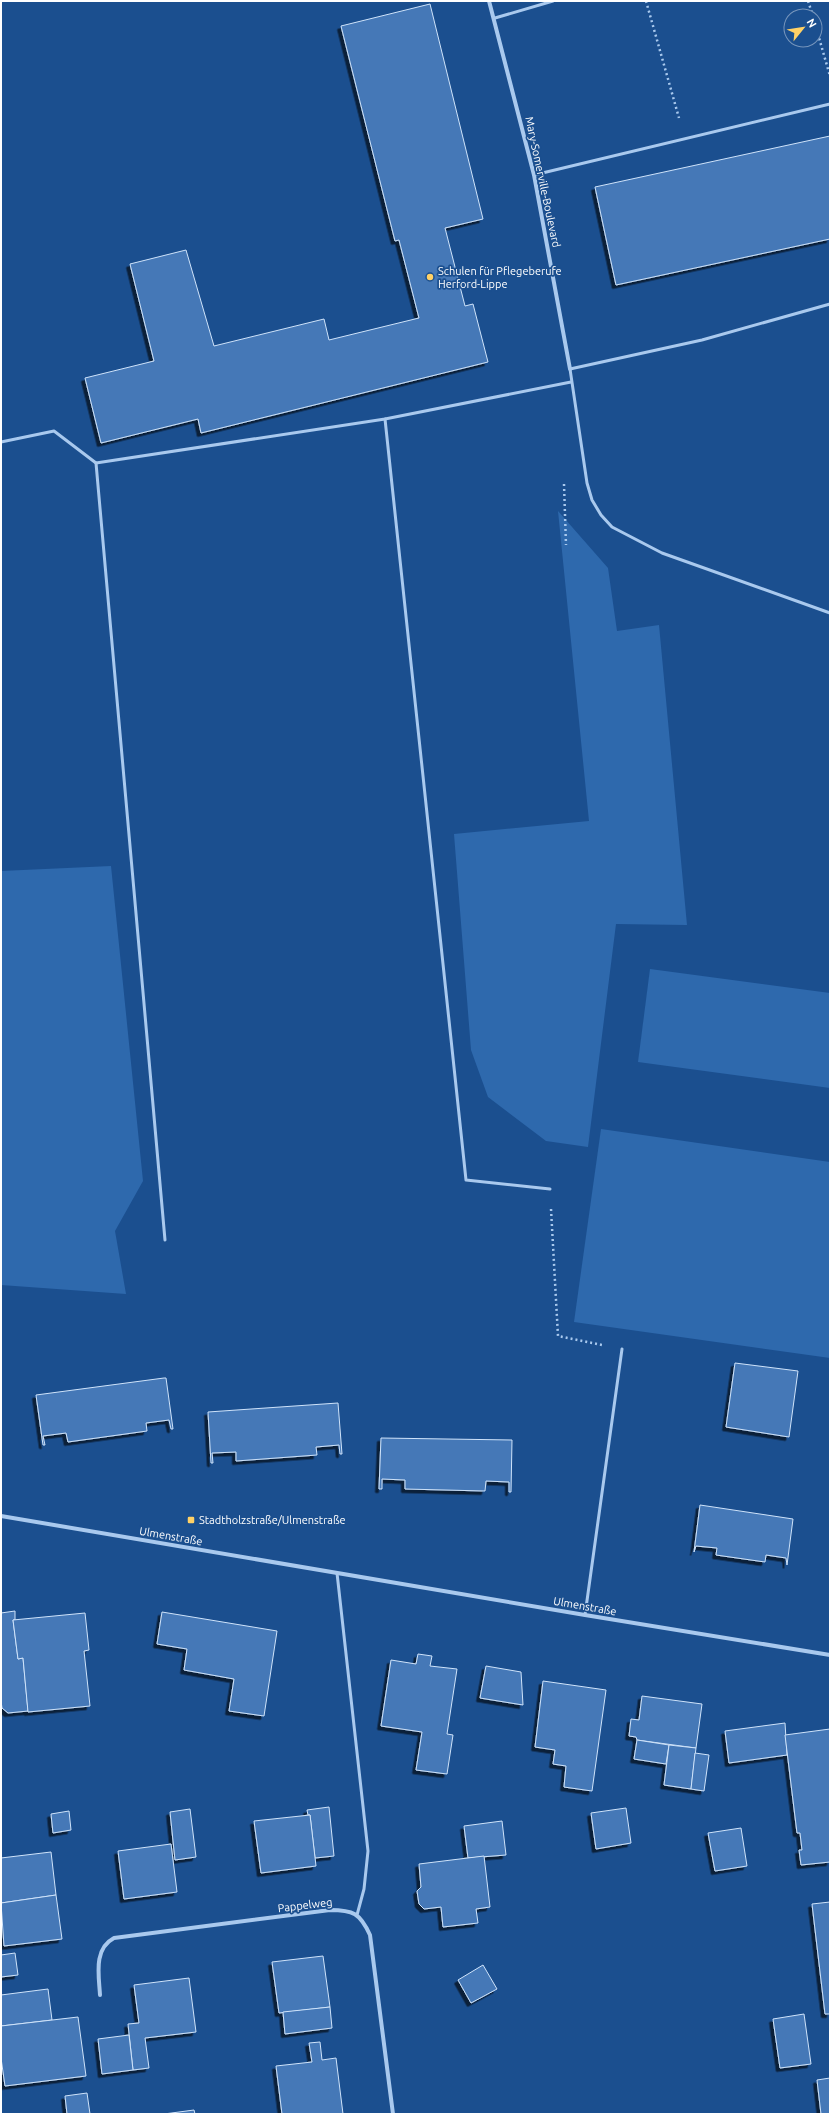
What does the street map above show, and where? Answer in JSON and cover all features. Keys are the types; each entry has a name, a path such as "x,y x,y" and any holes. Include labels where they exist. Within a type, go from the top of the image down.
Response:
{"street":[{"name":"Mary-Somerville-Boulevard","path":"489,1 495,18 534,175 570,369"},
{"name":"Ulmenstraße","path":"1,1516 585,1615 830,1654"},
{"name":"Pappelweg","path":"100,1995 98,1968 101,1949 107,1942 114,1938 330,1910 348,1910 357,1915"},
{"path":"357,1915 364,1922 370,1935 393,2114"}],"lane":[{"path":"495,18 553,1"},
{"path":"534,175 830,104"},
{"path":"830,304 695,342 570,369 587,483 592,500 601,515 612,527 662,553 830,613"},
{"path":"1,442 54,431 96,463 385,419 571,382"},
{"path":"385,419 466,1180 550,1189"},
{"path":"96,463 165,1240"},
{"path":"585,1615 622,1349"},
{"path":"337,1573 368,1851 364,1889 357,1915"}],"path":[{"path":"646,1 684,139"},
{"path":"822,48 830,76"},
{"path":"550,1189 558,1336 622,1349"}],"shaded area":[{"path":"558,511 608,568 617,631 659,625 687,925 616,924 588,1147 546,1141 488,1097 471,1050 454,834 589,821"},
{"path":"111,866 143,1181 115,1231 126,1294 1,1285 1,871"},
{"path":"650,969 830,993 830,1088 638,1062"},
{"path":"601,1129 830,1162 830,1358 574,1322"}],"building":[{"path":"430,4 483,219 445,228 465,306 473,304 488,362 201,433 198,419 101,443 85,378 154,361 130,264 186,250 214,346 324,319 329,340 419,318 399,240 395,241 341,26"},
{"path":"830,136 830,239 616,285 595,187"},
{"path":"735,1363 798,1371 789,1437 726,1427"},
{"path":"166,1378 173,1429 171,1429 169,1420 146,1423 147,1431 68,1442 66,1433 43,1436 45,1445 43,1445 36,1395"},
{"path":"338,1403 342,1454 340,1454 339,1445 316,1447 317,1455 236,1461 236,1452 212,1453 213,1463 211,1463 208,1412"},
{"path":"381,1438 512,1440 511,1492 509,1492 509,1482 486,1481 485,1491 405,1489 405,1480 382,1479 382,1489 379,1489"},
{"path":"700,1505 793,1519 787,1565 786,1558 766,1555 765,1562 716,1555 717,1548 696,1546 694,1552"},
{"path":"15,1611 15,1620 13,1620 18,1659 23,1658 28,1711 8,1713 2,1708 1,1701 1,1613"},
{"path":"162,1612 277,1631 264,1716 229,1711 234,1679 184,1670 187,1649 157,1644"},
{"path":"85,1613 89,1650 84,1651 90,1706 28,1712 23,1658 18,1659 13,1620"},
{"path":"418,1654 432,1656 430,1666 457,1669 447,1734 453,1735 447,1774 416,1770 422,1732 381,1726 391,1660 416,1664"},
{"path":"486,1666 521,1672 523,1705 480,1698"},
{"path":"543,1681 606,1690 592,1791 564,1787 566,1766 553,1764 555,1750 535,1747"},
{"path":"642,1696 702,1704 696,1748 637,1740 636,1737 629,1736 631,1719 639,1720"},
{"path":"785,1723 787,1755 729,1763 725,1731"},
{"path":"830,1729 830,1862 801,1865 799,1850 802,1850 800,1833 797,1833 785,1735"},
{"path":"637,1740 669,1745 666,1764 634,1759"},
{"path":"669,1745 696,1748 691,1789 664,1785"},
{"path":"695,1753 709,1755 704,1791 691,1789"},
{"path":"329,1807 334,1856 315,1858 310,1815 308,1815 307,1810"},
{"path":"626,1808 631,1843 596,1849 591,1813"},
{"path":"190,1809 196,1857 175,1860 170,1812"},
{"path":"69,1811 71,1830 53,1833 51,1814"},
{"path":"310,1815 316,1866 261,1873 254,1821"},
{"path":"502,1821 506,1855 468,1858 464,1826"},
{"path":"741,1828 747,1866 715,1871 708,1833"},
{"path":"171,1844 177,1892 124,1899 118,1851"},
{"path":"51,1852 56,1895 1,1903 1,1858"},
{"path":"484,1856 490,1907 476,1909 478,1923 443,1927 441,1907 424,1909 419,1904 417,1891 421,1887 419,1864"},
{"path":"56,1895 62,1939 4,1946 1,1903"},
{"path":"830,1902 830,2014 825,2014 812,1904"},
{"path":"15,1953 18,1975 1,1977 1,1955"},
{"path":"323,1956 330,2007 279,2013 272,1962"},
{"path":"483,1965 497,1989 471,2003 458,1980"},
{"path":"189,1978 196,2032 145,2038 149,2068 133,2070 128,2024 139,2023 134,1985"},
{"path":"48,1989 52,2020 1,2026 1,1995"},
{"path":"330,2007 332,2028 285,2034 283,2012"},
{"path":"804,2014 811,2064 780,2068 773,2019"},
{"path":"78,2017 86,2076 5,2086 1,2058 1,2026"},
{"path":"129,2035 133,2070 102,2074 98,2039"},
{"path":"320,2042 322,2060 336,2058 343,2114 282,2114 276,2066 312,2062 309,2043"},
{"path":"830,2078 830,2114 821,2114 817,2080"},
{"path":"87,2093 90,2114 67,2114 65,2096"},
{"path":"194,2110 195,2114 164,2114"}],"place":[{"name":"Schulen für Pflegeberufe Herford-Lippe","path":"430,277"},
{"name":"Stadtholzstraße/Ulmenstraße","path":"191,1520"}]}
